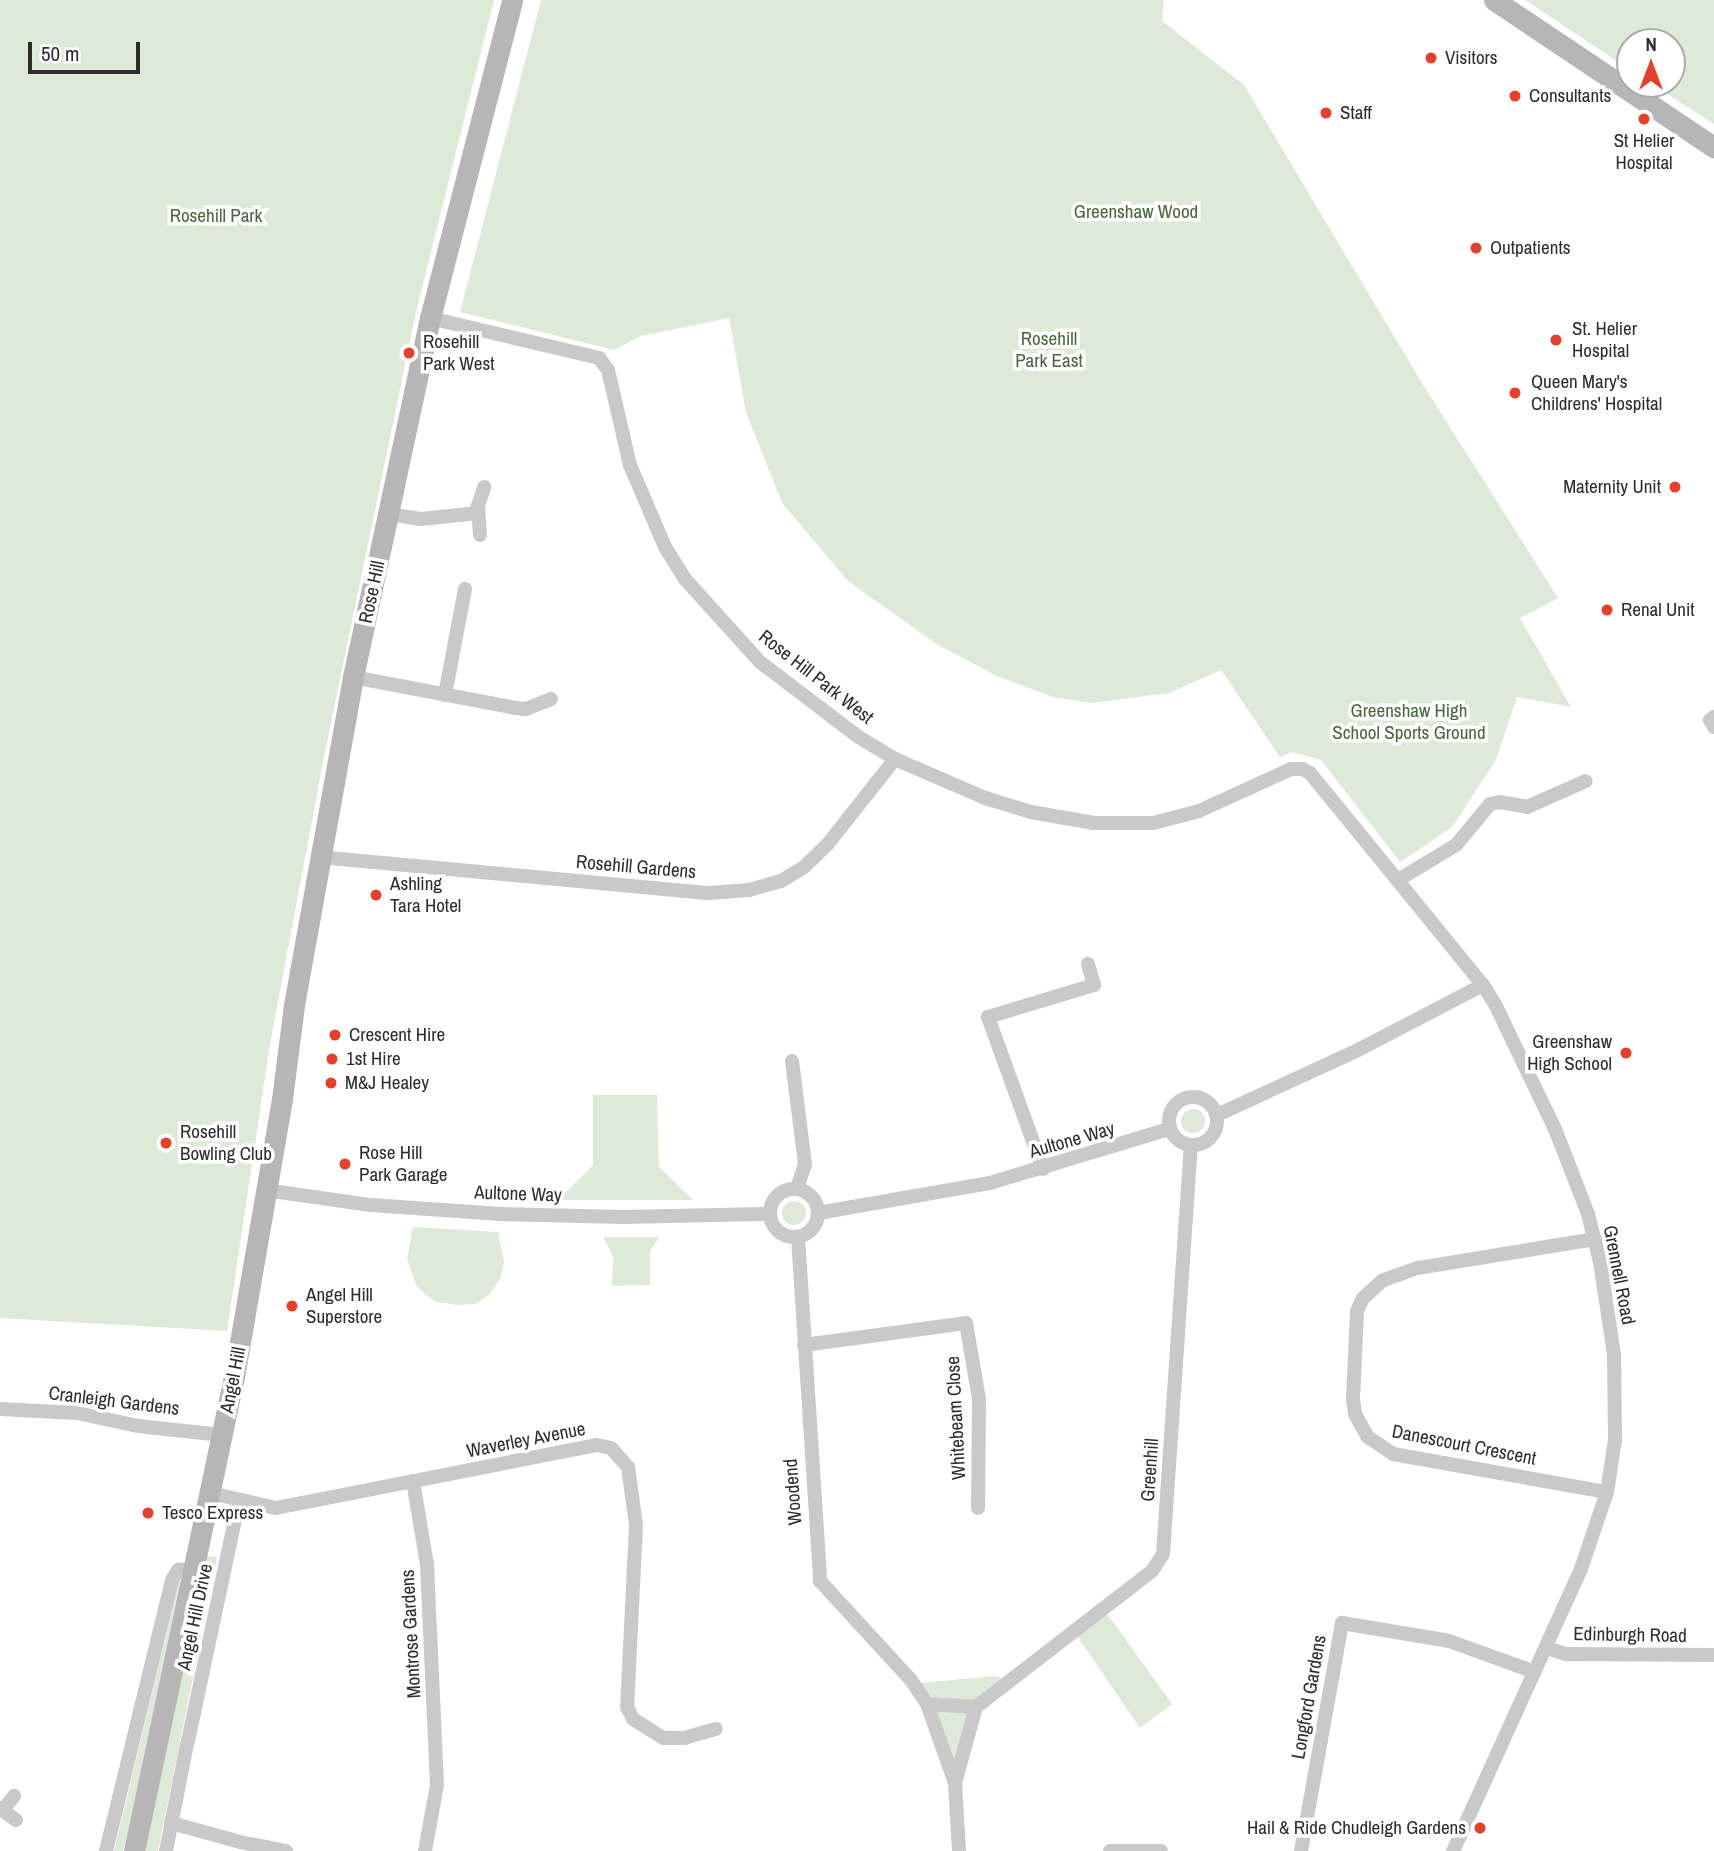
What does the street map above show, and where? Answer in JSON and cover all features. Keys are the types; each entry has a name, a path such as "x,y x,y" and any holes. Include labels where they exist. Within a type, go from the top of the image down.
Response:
{"main road":[{"name":"Rose Hill","path":"265,1190 319,856 353,677 430,318 512,0"},
{"path":"1494,0 1714,147"},
{"name":"Angel Hill","path":"134,1851 196,1569 265,1190"}],"street":[{"name":"Rose Hill Park West","path":"430,318 599,358 608,370 630,465 665,547 685,579 760,662 826,715 895,759 985,798 1031,812 1094,823 1153,823 1199,811 1296,769"},
{"path":"480,535 478,513 484,487"},
{"path":"389,514 421,519 478,513"},
{"path":"445,695 466,589"},
{"path":"353,677 516,708 526,709 551,699"},
{"path":"1714,717 1710,720 1714,727"},
{"name":"Rosehill Gardens","path":"319,856 709,893 750,890 781,881 804,867 827,845 895,759"},
{"name":"Grennell Road","path":"1296,769 1310,773 1483,985 1555,1129 1595,1239 1614,1355 1615,1440 1607,1492 1581,1569 1453,1851"},
{"path":"1398,880 1437,859 1456,845 1490,804 1500,802 1527,807 1587,781"},
{"path":"1043,1169 988,1017 1094,985 1088,964"},
{"path":"1217,1115 1358,1050 1483,985"},
{"path":"792,1061 805,1164 797,1188"},
{"path":"1185,1097 1201,1098 1208,1102 1217,1115 1212,1137 1191,1145 1178,1141 1170,1129 1169,1114 1185,1097"},
{"name":"Aultone Way","path":"818,1213 978,1185 1043,1169 1170,1129"},
{"name":"Greenhill","path":"976,1707 1152,1571 1163,1554 1191,1145"},
{"path":"797,1188 811,1194 818,1213 812,1230 798,1237 790,1237 776,1229 770,1214 771,1206 781,1192 797,1188"},
{"name":"Aultone Way","path":"265,1190 371,1205 501,1214 623,1217 770,1214"},
{"name":"Woodend","path":"798,1237 820,1581 911,1680 927,1704 955,1783 959,1851"},
{"name":"Danescourt Crescent","path":"1595,1239 1417,1269 1382,1281 1363,1298 1357,1311 1353,1399 1355,1414 1368,1437 1393,1454 1607,1492"},
{"name":"Whitebeam Close","path":"804,1345 966,1323 979,1399 978,1508"},
{"name":"Cranleigh Gardens","path":"0,1409 77,1413 138,1426 222,1435"},
{"name":"Waverley Avenue","path":"211,1493 276,1508 596,1445 611,1448 621,1456 633,1486 636,1525 627,1707 633,1719 664,1738 684,1738 716,1729"},
{"name":"Montrose Gardens","path":"413,1481 427,1565 437,1785 425,1851"},
{"name":"Angel Hill Drive","path":"166,1851 239,1501"},
{"path":"107,1851 169,1590 178,1570 196,1569"},
{"name":"Longford Gardens","path":"1301,1851 1342,1623 1449,1641 1535,1672"},
{"name":"Edinburgh Road","path":"1547,1648 1566,1654 1714,1655"},
{"path":"927,1704 976,1707"},
{"name":"Woodend","path":"955,1783 976,1707"},
{"path":"14,1796 2,1809 16,1820"},
{"path":"171,1823 240,1842 286,1851"},
{"path":"1110,1851 1161,1851"}],"green space":[{"name":"Rosehill Park","path":"0,0 494,0 416,312 325,752 270,1044 227,1331 0,1318"},
{"name":"Rosehill Park East","path":"541,0 1164,0 1162,21 1244,85 1422,383 1558,598 1520,618 1571,707 1517,697 1496,760 1452,827 1400,862 1321,760 1292,752 1280,757 1221,670 1169,693 1091,703 1053,697 997,676 938,645 848,581 782,503 746,412 729,318 641,336 614,350 460,312"},
{"path":"1525,0 1714,0 1714,124 1674,98 1686,98 1686,28 1616,28 1616,61"},
{"path":"593,1095 657,1095 659,1167 693,1200 558,1200 593,1165"},
{"path":"1193,1109 1202,1112 1205,1121 1202,1130 1193,1133 1184,1130 1181,1121 1184,1112"},
{"path":"794,1201 802,1205 806,1213 802,1221 794,1225 786,1221 782,1213 786,1205"},
{"path":"413,1227 498,1232 504,1261 501,1277 490,1294 476,1304 457,1305 436,1302 425,1294 416,1285 407,1259"},
{"path":"603,1237 659,1237 650,1252 650,1285 612,1286 613,1256"},
{"path":"207,1557 217,1558 158,1851 143,1851"},
{"path":"179,1581 181,1583 127,1836 123,1851 114,1851"},
{"path":"1103,1608 1172,1704 1140,1728 1073,1630"},
{"path":"996,1676 1005,1680 974,1704 954,1772 918,1683"}],"place":[{"name":"Visitors","path":"1431,58"},
{"name":"Consultants","path":"1515,96"},
{"name":"Staff","path":"1326,113"},
{"name":"St Helier Hospital","path":"1644,119"},
{"name":"Outpatients","path":"1476,248"},
{"name":"St. Helier Hospital","path":"1556,340"},
{"name":"Rosehill Park West","path":"409,353"},
{"name":"Queen Mary's Childrens' Hospital","path":"1515,393"},
{"name":"Maternity Unit","path":"1675,487"},
{"name":"Renal Unit","path":"1607,610"},
{"name":"Ashling Tara Hotel","path":"376,895"},
{"name":"Crescent Hire","path":"335,1035"},
{"name":"Greenshaw High School","path":"1626,1053"},
{"name":"1st Hire","path":"332,1059"},
{"name":"M&J Healey","path":"331,1083"},
{"name":"Rosehill Bowling Club","path":"166,1143"},
{"name":"Rose Hill Park Garage","path":"345,1164"},
{"name":"Angel Hill Superstore","path":"292,1306"},
{"name":"Tesco Express","path":"148,1513"},
{"name":"Hail & Ride Chudleigh Gardens","path":"1480,1828"}],"park label":[{"name":"Greenshaw Wood","path":"1136,212"},
{"name":"Greenshaw High School Sports Ground","path":"1409,722"}]}
